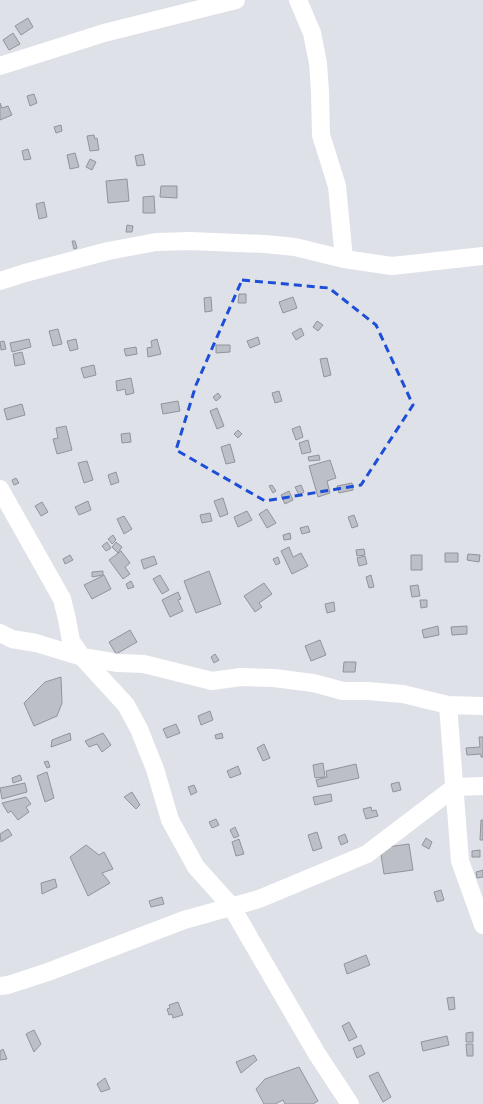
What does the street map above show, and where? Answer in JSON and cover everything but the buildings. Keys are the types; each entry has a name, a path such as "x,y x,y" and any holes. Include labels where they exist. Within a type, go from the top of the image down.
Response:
{"lane":[{"path":"0,66 104,33 236,0"},
{"path":"298,0 312,33 318,63 321,135 337,186 344,259"},
{"path":"0,281 108,251 156,242 190,241 265,244 295,248 344,259 392,266 483,256"},
{"path":"0,489 62,599 71,641 82,657 126,705 139,729 155,769 170,820 196,867 231,906 317,1054 350,1104"},
{"path":"0,634 12,639 36,643 82,657 118,663 144,664 212,681 241,677 274,678 313,683 343,691 368,690 403,694 448,705 483,706"},
{"path":"448,705 460,861 483,925"},
{"path":"0,986 8,985 48,972 184,920 259,898 367,854 455,787 483,786"}],"highlighted area":[{"path":"242,280 329,288 376,325 413,405 361,485 265,501 176,450 196,385"}]}
